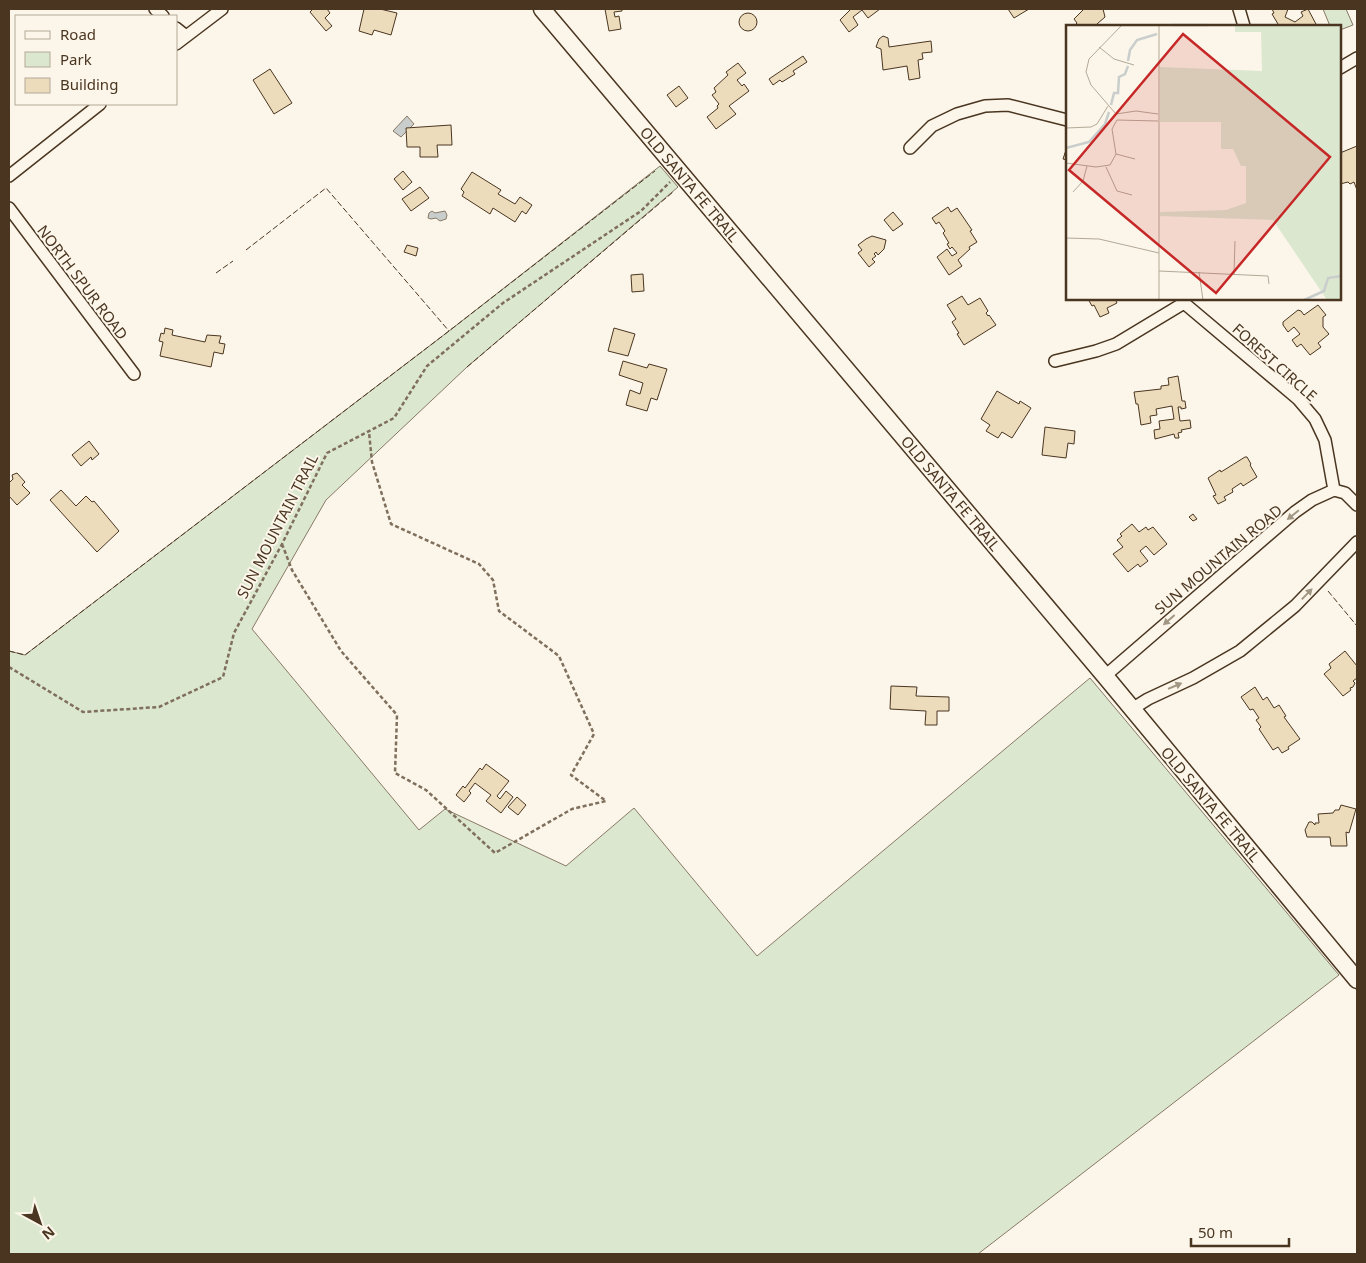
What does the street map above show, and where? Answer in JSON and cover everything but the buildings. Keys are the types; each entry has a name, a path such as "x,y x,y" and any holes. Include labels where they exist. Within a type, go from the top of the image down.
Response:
{"street":[{"path":"178,42 222,9"},
{"name":"OLD SANTA FE TRAIL","path":"542,9 1105,676 1357,980"},
{"path":"1238,9 1244,25"},
{"path":"178,30 186,36"},
{"path":"1341,67 1357,58"},
{"path":"9,176 99,105"},
{"path":"910,148 932,126 957,114 985,106 1008,105 1066,120"},
{"name":"NORTH SPUR ROAD","path":"9,208 134,374"},
{"path":"1055,361 1116,344 1183,301"},
{"name":"FOREST CIRCLE","path":"1183,301 1298,399 1315,419 1325,440 1334,490"},
{"path":"1334,490 1345,494 1357,505"},
{"name":"SUN MOUNTAIN ROAD","path":"1105,676 1295,512 1312,500 1334,490"},
{"path":"1132,709 1240,652 1295,606 1357,542"}],"path":[{"name":"SUN MOUNTAIN TRAIL","path":"9,667 82,712 159,707 223,677 234,633 282,544 327,453 394,418 427,366 503,303 641,211 680,172"},
{"path":"282,544 292,570 341,651 397,715 395,773 426,790 495,853 572,809 606,801 571,775 594,734 559,656 499,611 493,580 479,564 391,524 372,462 369,432"}],"green space":[{"path":"1323,9 1346,9 1353,25 1341,30 1341,25 1330,25"},
{"path":"660,166 678,187 467,367 326,500 252,629 419,830 445,809 566,866 634,808 757,956 1090,678 1339,975 978,1254 9,1254 9,651 25,655 449,331"}],"shaded area":[{"path":"407,116 414,124 401,137 393,131"},
{"path":"432,211 435,213 445,211 446,219 440,221 436,218 428,218 429,213"}],"fence":[{"path":"9,651 25,655 655,171"},
{"path":"246,250 326,188 449,331"},
{"path":"467,367 673,192"},
{"path":"216,273 233,261"},
{"path":"1328,591 1357,626"}]}
